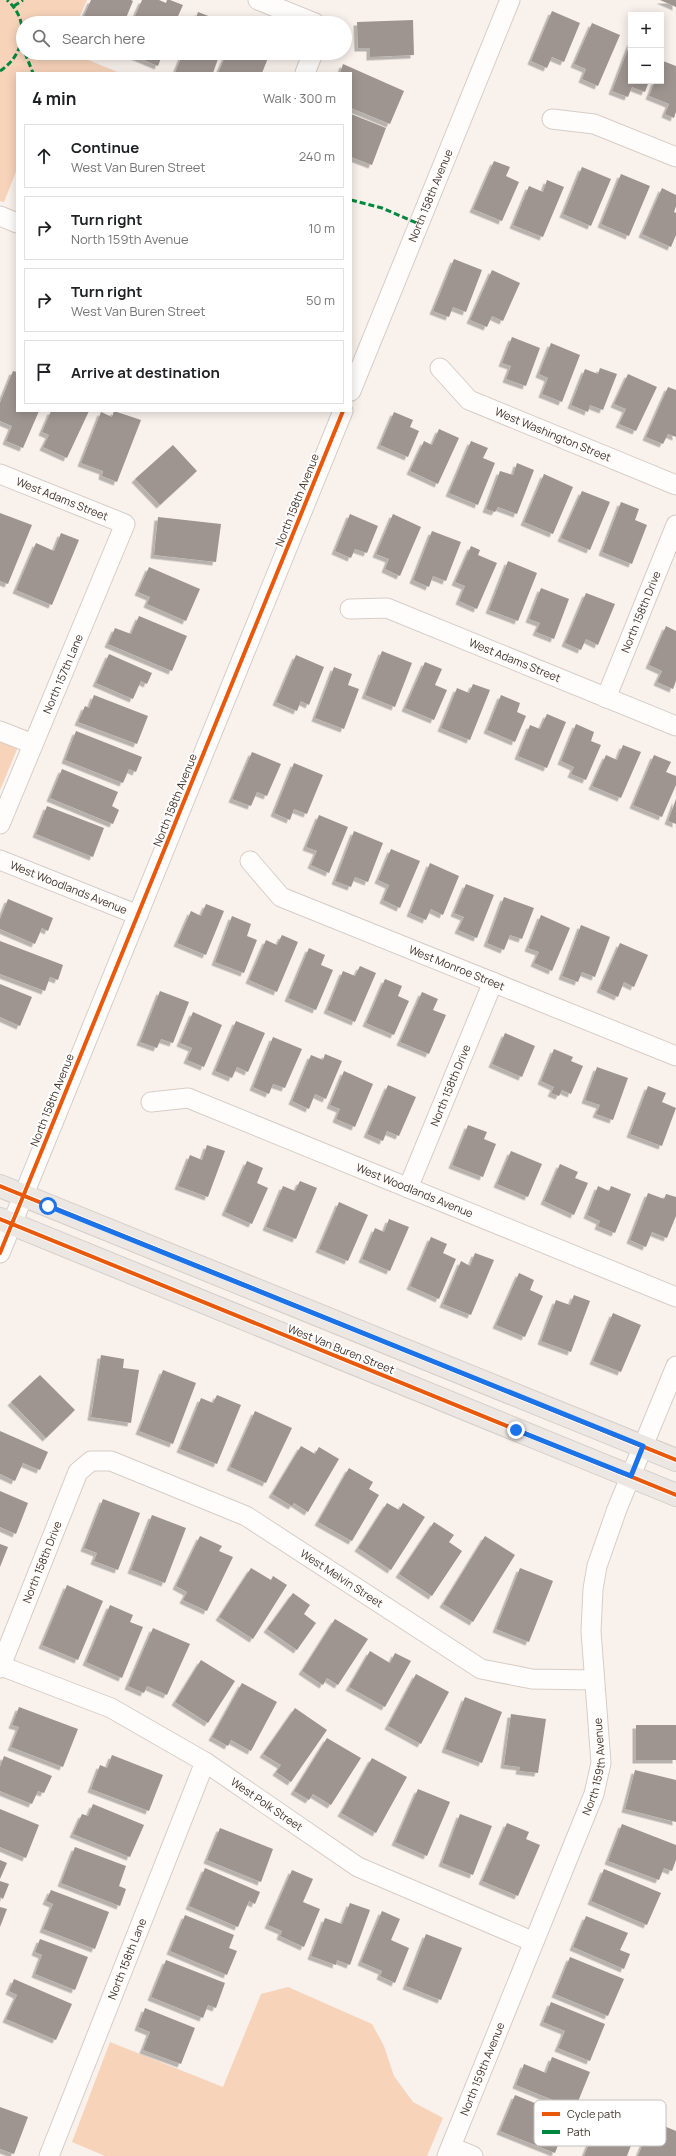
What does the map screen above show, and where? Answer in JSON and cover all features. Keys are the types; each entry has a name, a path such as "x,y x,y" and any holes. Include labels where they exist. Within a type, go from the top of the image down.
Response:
{"main road":[{"name":"West Van Buren Street","path":"0,1186 676,1460"},
{"name":"West Van Buren Street","path":"6,1221 676,1495"}],"street":[{"path":"258,0 298,16"},
{"name":"North 158th Avenue","path":"352,389 510,0"},
{"path":"305,72 310,60"},
{"path":"552,119 594,124 676,157"},
{"path":"0,216 16,223"},
{"name":"West Washington Street","path":"440,368 469,400 676,485"},
{"name":"North 158th Avenue","path":"6,1221 23,1196 343,412"},
{"name":"West Adams Street","path":"0,474 125,524"},
{"name":"North 157th Lane","path":"0,824 125,524"},
{"name":"North 158th Drive","path":"606,698 676,525"},
{"name":"West Adams Street","path":"350,609 387,608 676,726"},
{"path":"0,731 33,744"},
{"name":"West Woodlands Avenue","path":"0,860 138,915"},
{"name":"West Monroe Street","path":"250,861 282,897 676,1056"},
{"name":"North 158th Drive","path":"408,1188 493,982"},
{"name":"West Woodlands Avenue","path":"151,1102 188,1098 676,1297"},
{"path":"0,1253 6,1221"},
{"name":"North 159th Avenue","path":"449,2151 594,1794 601,1763 591,1631 593,1589 603,1546 676,1366"},
{"name":"North 158th Drive","path":"0,1667 78,1472 91,1461"},
{"name":"West Melvin Street","path":"91,1461 111,1461 246,1516 481,1669 532,1678 594,1680"},
{"name":"West Polk Street","path":"0,1667 111,1708 205,1762 358,1866 534,1942"},
{"name":"North 158th Lane","path":"49,2156 205,1762"},
{"path":"449,2151 474,2156"}],"shaded area":[{"path":"0,0 87,0 80,16 16,16 16,60 88,60 118,72 16,72 16,172 4,202 0,201"},
{"path":"0,740 18,747 0,790"},
{"path":"288,1987 372,2024 384,2046 394,2076 413,2102 443,2118 427,2156 105,2156 72,2142 110,2042 223,2087 261,1994"}],"building":[{"path":"91,0 133,1 127,16 84,16"},
{"path":"142,0 159,0 166,3 167,0 170,0 183,5 178,16 135,16"},
{"path":"660,0 676,0 676,7"},
{"path":"552,11 580,23 564,62 552,57 547,68 531,61"},
{"path":"198,12 208,16 197,16"},
{"path":"413,20 414,55 370,57 370,48 358,48 357,22"},
{"path":"592,23 620,35 598,86 582,79 586,69 574,64"},
{"path":"628,49 628,84 648,84 645,92 632,87 628,97 612,91"},
{"path":"144,60 160,60 158,66"},
{"path":"180,60 218,60 213,72 175,72"},
{"path":"224,60 267,60 262,72 218,72"},
{"path":"664,61 676,66 676,112 674,118 665,114 669,104 649,96 654,84 664,84"},
{"path":"343,64 404,91 390,124 352,108 352,72 340,72"},
{"path":"352,114 386,128 372,165 352,157"},
{"path":"494,161 510,167 506,176 519,182 502,221 473,209"},
{"path":"582,167 611,179 591,226 563,214"},
{"path":"621,174 650,186 629,236 601,224"},
{"path":"547,180 564,187 543,237 513,225 529,186 543,192"},
{"path":"662,188 676,195 676,206 674,212 676,213 676,235 671,247 642,234"},
{"path":"454,259 482,270 466,312 453,307 449,317 433,311"},
{"path":"492,270 520,283 503,321 492,316 487,327 470,320"},
{"path":"512,337 540,348 526,386 506,379 511,366 502,363"},
{"path":"551,343 580,355 562,402 542,394 548,378 539,374"},
{"path":"600,368 617,374 603,410 590,405 588,412 571,405 585,369 598,374"},
{"path":"13,371 16,372 16,412 39,412 23,448 6,441 12,426 0,421 0,403"},
{"path":"628,374 657,387 636,431 619,424 626,409 614,404"},
{"path":"668,387 676,390 676,437 668,434 663,444 646,437"},
{"path":"51,412 89,412 67,458 43,447 49,435 42,432"},
{"path":"101,412 112,417 114,412 117,412 141,420 117,482 102,476 103,471 81,463"},
{"path":"394,412 413,420 410,427 419,431 408,457 380,445"},
{"path":"439,429 459,438 438,484 410,471 424,441 432,445"},
{"path":"471,441 488,448 483,458 495,463 478,505 449,493"},
{"path":"173,445 197,471 160,505 135,479"},
{"path":"517,463 534,470 517,514 498,507 495,512 486,509 500,471 513,475"},
{"path":"544,474 573,487 553,534 524,522"},
{"path":"582,491 610,502 590,550 561,538"},
{"path":"621,502 639,509 635,520 647,525 632,564 602,552"},
{"path":"0,513 32,525 8,584 0,581"},
{"path":"350,514 378,526 367,553 355,549 351,558 335,551"},
{"path":"393,514 421,527 400,576 385,569 389,559 376,554"},
{"path":"158,517 221,524 216,562 154,555"},
{"path":"432,531 461,542 446,581 433,576 429,587 413,580"},
{"path":"61,533 79,540 52,605 16,590 36,543 54,551"},
{"path":"471,546 480,550 478,555 497,563 477,609 459,601 465,586 455,582"},
{"path":"508,561 537,573 518,621 489,610"},
{"path":"149,567 200,589 186,621 147,604 150,597 138,592"},
{"path":"541,588 569,599 554,639 536,632 540,623 529,619"},
{"path":"586,593 615,604 598,645 586,639 581,650 565,643"},
{"path":"139,616 187,636 172,671 108,644 115,628 131,634"},
{"path":"666,626 676,631 676,681 673,689 657,682 662,671 649,665"},
{"path":"382,651 412,663 395,707 365,695"},
{"path":"109,654 152,673 147,684 141,681 133,699 96,683"},
{"path":"296,655 324,667 309,705 301,701 297,711 276,702"},
{"path":"425,662 442,669 435,685 447,690 434,720 405,708"},
{"path":"334,667 352,674 348,685 359,689 344,729 315,718"},
{"path":"473,684 490,690 470,740 441,728 457,688 469,693"},
{"path":"94,695 148,716 137,744 78,722 85,706 89,708"},
{"path":"501,695 520,703 517,712 526,716 515,742 487,730"},
{"path":"547,714 566,722 547,768 518,756 530,725 540,729"},
{"path":"576,724 594,732 591,741 601,745 586,780 571,774 574,767 561,761"},
{"path":"76,731 142,757 136,772 129,769 123,783 65,760"},
{"path":"623,745 641,752 621,798 592,786 606,755 617,760"},
{"path":"252,752 281,764 267,796 257,792 251,806 232,799"},
{"path":"654,755 671,762 666,772 676,776 676,785 662,817 633,805"},
{"path":"294,763 323,775 307,814 294,809 290,820 274,813"},
{"path":"62,769 118,792 112,806 119,810 113,824 50,798"},
{"path":"676,799 676,824 668,821"},
{"path":"47,806 104,828 93,857 36,834"},
{"path":"319,815 348,827 329,873 311,865 317,851 306,847"},
{"path":"354,831 383,843 368,882 355,877 351,887 335,881"},
{"path":"391,849 420,861 400,908 383,900 389,885 378,880"},
{"path":"430,863 459,876 443,915 431,909 426,920 410,913"},
{"path":"466,884 494,895 477,938 458,930 464,917 454,913"},
{"path":"504,897 534,908 522,939 510,935 504,950 487,943"},
{"path":"8,899 53,918 48,931 42,928 35,944 0,929 0,919"},
{"path":"206,904 224,911 206,955 177,943 191,911 201,916"},
{"path":"541,915 570,928 552,971 534,963 539,952 528,948"},
{"path":"232,916 251,924 247,936 257,940 244,973 215,962"},
{"path":"581,925 610,937 595,977 582,972 578,982 562,976"},
{"path":"282,935 298,942 277,992 249,980 266,940 277,945"},
{"path":"0,941 63,965 58,980 50,977 45,991 0,974"},
{"path":"620,943 648,955 634,987 624,982 618,997 600,989"},
{"path":"309,948 325,955 321,965 333,970 316,1010 288,998"},
{"path":"360,966 376,973 355,1022 327,1010 343,971 355,976"},
{"path":"385,979 402,986 398,996 409,1001 394,1035 366,1023"},
{"path":"0,984 32,997 20,1026 0,1017"},
{"path":"160,991 189,1002 173,1043 161,1039 157,1048 140,1042"},
{"path":"422,992 438,999 433,1010 446,1015 429,1054 400,1042"},
{"path":"193,1012 222,1025 204,1067 187,1060 192,1048 180,1043"},
{"path":"236,1021 265,1033 248,1072 237,1067 232,1078 215,1071"},
{"path":"505,1033 535,1046 522,1077 492,1064"},
{"path":"273,1037 302,1049 285,1088 273,1084 269,1094 253,1087"},
{"path":"554,1049 573,1057 571,1061 583,1066 571,1094 562,1090 559,1096 551,1093 554,1087 541,1081"},
{"path":"325,1054 342,1061 326,1099 315,1094 309,1109 292,1101 311,1055 323,1060"},
{"path":"597,1067 628,1078 613,1120 596,1114 600,1105 585,1100"},
{"path":"344,1071 373,1084 355,1127 336,1119 340,1109 330,1105"},
{"path":"388,1085 416,1097 399,1136 387,1131 383,1141 367,1134"},
{"path":"648,1086 666,1093 662,1102 676,1108 662,1146 630,1134"},
{"path":"468,1125 487,1132 484,1139 496,1144 483,1177 452,1165"},
{"path":"207,1145 225,1151 208,1197 178,1186 190,1155 202,1160"},
{"path":"511,1151 542,1164 528,1197 497,1184"},
{"path":"247,1161 263,1168 257,1183 268,1188 252,1224 225,1212"},
{"path":"560,1164 578,1172 575,1178 588,1183 574,1215 544,1201"},
{"path":"300,1181 317,1188 296,1239 266,1227 283,1186 295,1191"},
{"path":"598,1186 609,1191 611,1186 631,1194 615,1233 598,1226 600,1221 587,1215"},
{"path":"648,1193 664,1199 666,1194 676,1197 676,1216 667,1238 652,1232 646,1247 630,1240"},
{"path":"339,1202 368,1215 348,1261 319,1249"},
{"path":"389,1219 409,1227 390,1271 362,1259 375,1228 384,1232"},
{"path":"431,1237 447,1244 443,1253 456,1259 439,1299 410,1286"},
{"path":"475,1253 494,1260 471,1315 443,1304 461,1261 470,1266"},
{"path":"519,1273 534,1280 530,1290 543,1296 525,1337 496,1325"},
{"path":"574,1295 590,1301 571,1352 541,1341 556,1300 570,1305"},
{"path":"613,1313 641,1325 621,1372 593,1361"},
{"path":"101,1355 124,1359 123,1368 139,1370 131,1423 91,1417"},
{"path":"163,1370 196,1383 173,1444 139,1431"},
{"path":"40,1375 75,1410 46,1438 11,1402"},
{"path":"217,1395 241,1405 217,1464 180,1449 201,1398 213,1403"},
{"path":"255,1411 292,1428 266,1483 230,1467"},
{"path":"0,1431 48,1452 40,1470 23,1463 15,1481 0,1474"},
{"path":"301,1446 315,1454 319,1447 339,1459 308,1512 294,1503 292,1506 272,1494"},
{"path":"349,1468 373,1482 369,1489 379,1495 352,1541 318,1522"},
{"path":"0,1491 28,1503 16,1534 0,1527"},
{"path":"103,1499 140,1513 118,1570 94,1561 97,1553 84,1548"},
{"path":"387,1503 399,1510 403,1503 425,1517 391,1570 358,1548"},
{"path":"152,1515 186,1528 165,1583 131,1570"},
{"path":"434,1522 454,1535 449,1542 462,1551 432,1596 399,1574"},
{"path":"200,1536 222,1546 219,1551 233,1557 207,1611 183,1600 187,1592 176,1586"},
{"path":"485,1536 515,1555 473,1622 443,1604"},
{"path":"0,1544 8,1547 0,1567"},
{"path":"251,1568 271,1580 273,1576 287,1585 253,1639 219,1617"},
{"path":"520,1568 553,1581 529,1642 496,1629"},
{"path":"67,1585 103,1601 78,1660 42,1645"},
{"path":"293,1593 310,1605 304,1614 316,1623 297,1650 267,1629"},
{"path":"110,1605 133,1615 130,1622 143,1627 122,1678 86,1662"},
{"path":"335,1619 368,1639 338,1685 327,1678 323,1685 302,1671"},
{"path":"153,1628 190,1644 167,1695 147,1686 144,1693 128,1686"},
{"path":"370,1651 390,1663 395,1653 411,1661 385,1707 349,1687"},
{"path":"201,1660 235,1681 208,1723 175,1702"},
{"path":"416,1674 449,1692 421,1744 388,1726"},
{"path":"242,1683 277,1702 251,1751 231,1740 228,1746 212,1737"},
{"path":"465,1697 502,1712 482,1763 445,1749"},
{"path":"19,1707 78,1729 63,1767 11,1747 19,1727 12,1725"},
{"path":"295,1708 327,1730 291,1782 276,1772 281,1765 263,1754"},
{"path":"511,1714 546,1719 538,1773 519,1771 520,1767 504,1765"},
{"path":"636,1725 676,1725 676,1760 636,1760"},
{"path":"327,1738 361,1758 331,1805 313,1794 309,1800 294,1791"},
{"path":"112,1755 163,1775 149,1811 91,1789 100,1765 107,1768"},
{"path":"4,1756 52,1776 44,1793 38,1791 32,1804 0,1791 0,1767"},
{"path":"372,1758 407,1777 376,1833 341,1813"},
{"path":"635,1770 676,1780 676,1822 625,1809"},
{"path":"418,1789 450,1802 427,1856 395,1842"},
{"path":"93,1804 144,1825 130,1857 73,1834 82,1814 88,1816"},
{"path":"0,1809 39,1825 26,1858 0,1847"},
{"path":"460,1814 492,1826 473,1875 442,1863"},
{"path":"507,1823 529,1832 526,1839 540,1845 518,1896 482,1881"},
{"path":"622,1824 676,1845 676,1860 672,1871 664,1868 659,1880 608,1861"},
{"path":"220,1828 273,1849 261,1882 207,1860"},
{"path":"75,1847 126,1866 119,1886 126,1889 120,1906 61,1883"},
{"path":"0,1860 7,1863 0,1879"},
{"path":"205,1868 260,1892 255,1904 249,1901 238,1927 189,1906"},
{"path":"604,1869 661,1893 647,1925 591,1901"},
{"path":"292,1870 313,1879 303,1902 320,1909 304,1947 280,1936 282,1931 268,1925"},
{"path":"0,1881 9,1884 3,1899 0,1897"},
{"path":"51,1890 109,1912 95,1949 43,1929 53,1904 46,1901"},
{"path":"350,1903 370,1910 350,1965 337,1960 336,1965 311,1956 325,1918 342,1924"},
{"path":"0,1907 7,1909 0,1927"},
{"path":"382,1911 400,1919 391,1940 409,1948 395,1983 380,1976 382,1971 361,1962"},
{"path":"185,1915 234,1935 229,1948 237,1951 227,1975 170,1951"},
{"path":"586,1916 628,1933 620,1950 630,1954 624,1969 573,1947"},
{"path":"426,1934 462,1948 441,2000 406,1986"},
{"path":"40,1939 88,1957 75,1990 35,1974 42,1955 35,1952"},
{"path":"570,1957 624,1979 608,2016 555,1994"},
{"path":"166,1960 225,1983 216,2008 208,2005 203,2018 151,1997"},
{"path":"14,1979 72,2004 56,2040 6,2019 17,1995 9,1991"},
{"path":"551,2002 605,2024 590,2061 558,2048 565,2031 543,2022"},
{"path":"145,2008 195,2028 181,2064 143,2050 150,2032 138,2027"},
{"path":"552,2057 590,2072 579,2100 553,2100 516,2085 524,2064 546,2073"},
{"path":"515,2095 534,2103 534,2145 500,2131"},
{"path":"0,2107 28,2117 14,2154 0,2149"},
{"path":"666,2127 676,2131 676,2156 638,2156 642,2146 666,2146"},
{"path":"538,2146 558,2146 555,2153"},
{"path":"588,2146 631,2146 627,2156 584,2156"}],"marked path":[{"path":"7,0 15,8 19,16"},
{"path":"14,6 23,0"},
{"path":"0,71 16,54"},
{"path":"28,60 33,72"},
{"path":"352,200 382,208 419,224"}],"cycle path":[{"path":"0,1253 343,412"},
{"path":"0,1186 676,1460"},
{"path":"0,1219 676,1495"}],"route":[{"path":"48,1206 643,1446 631,1476 516,1430"}]}
